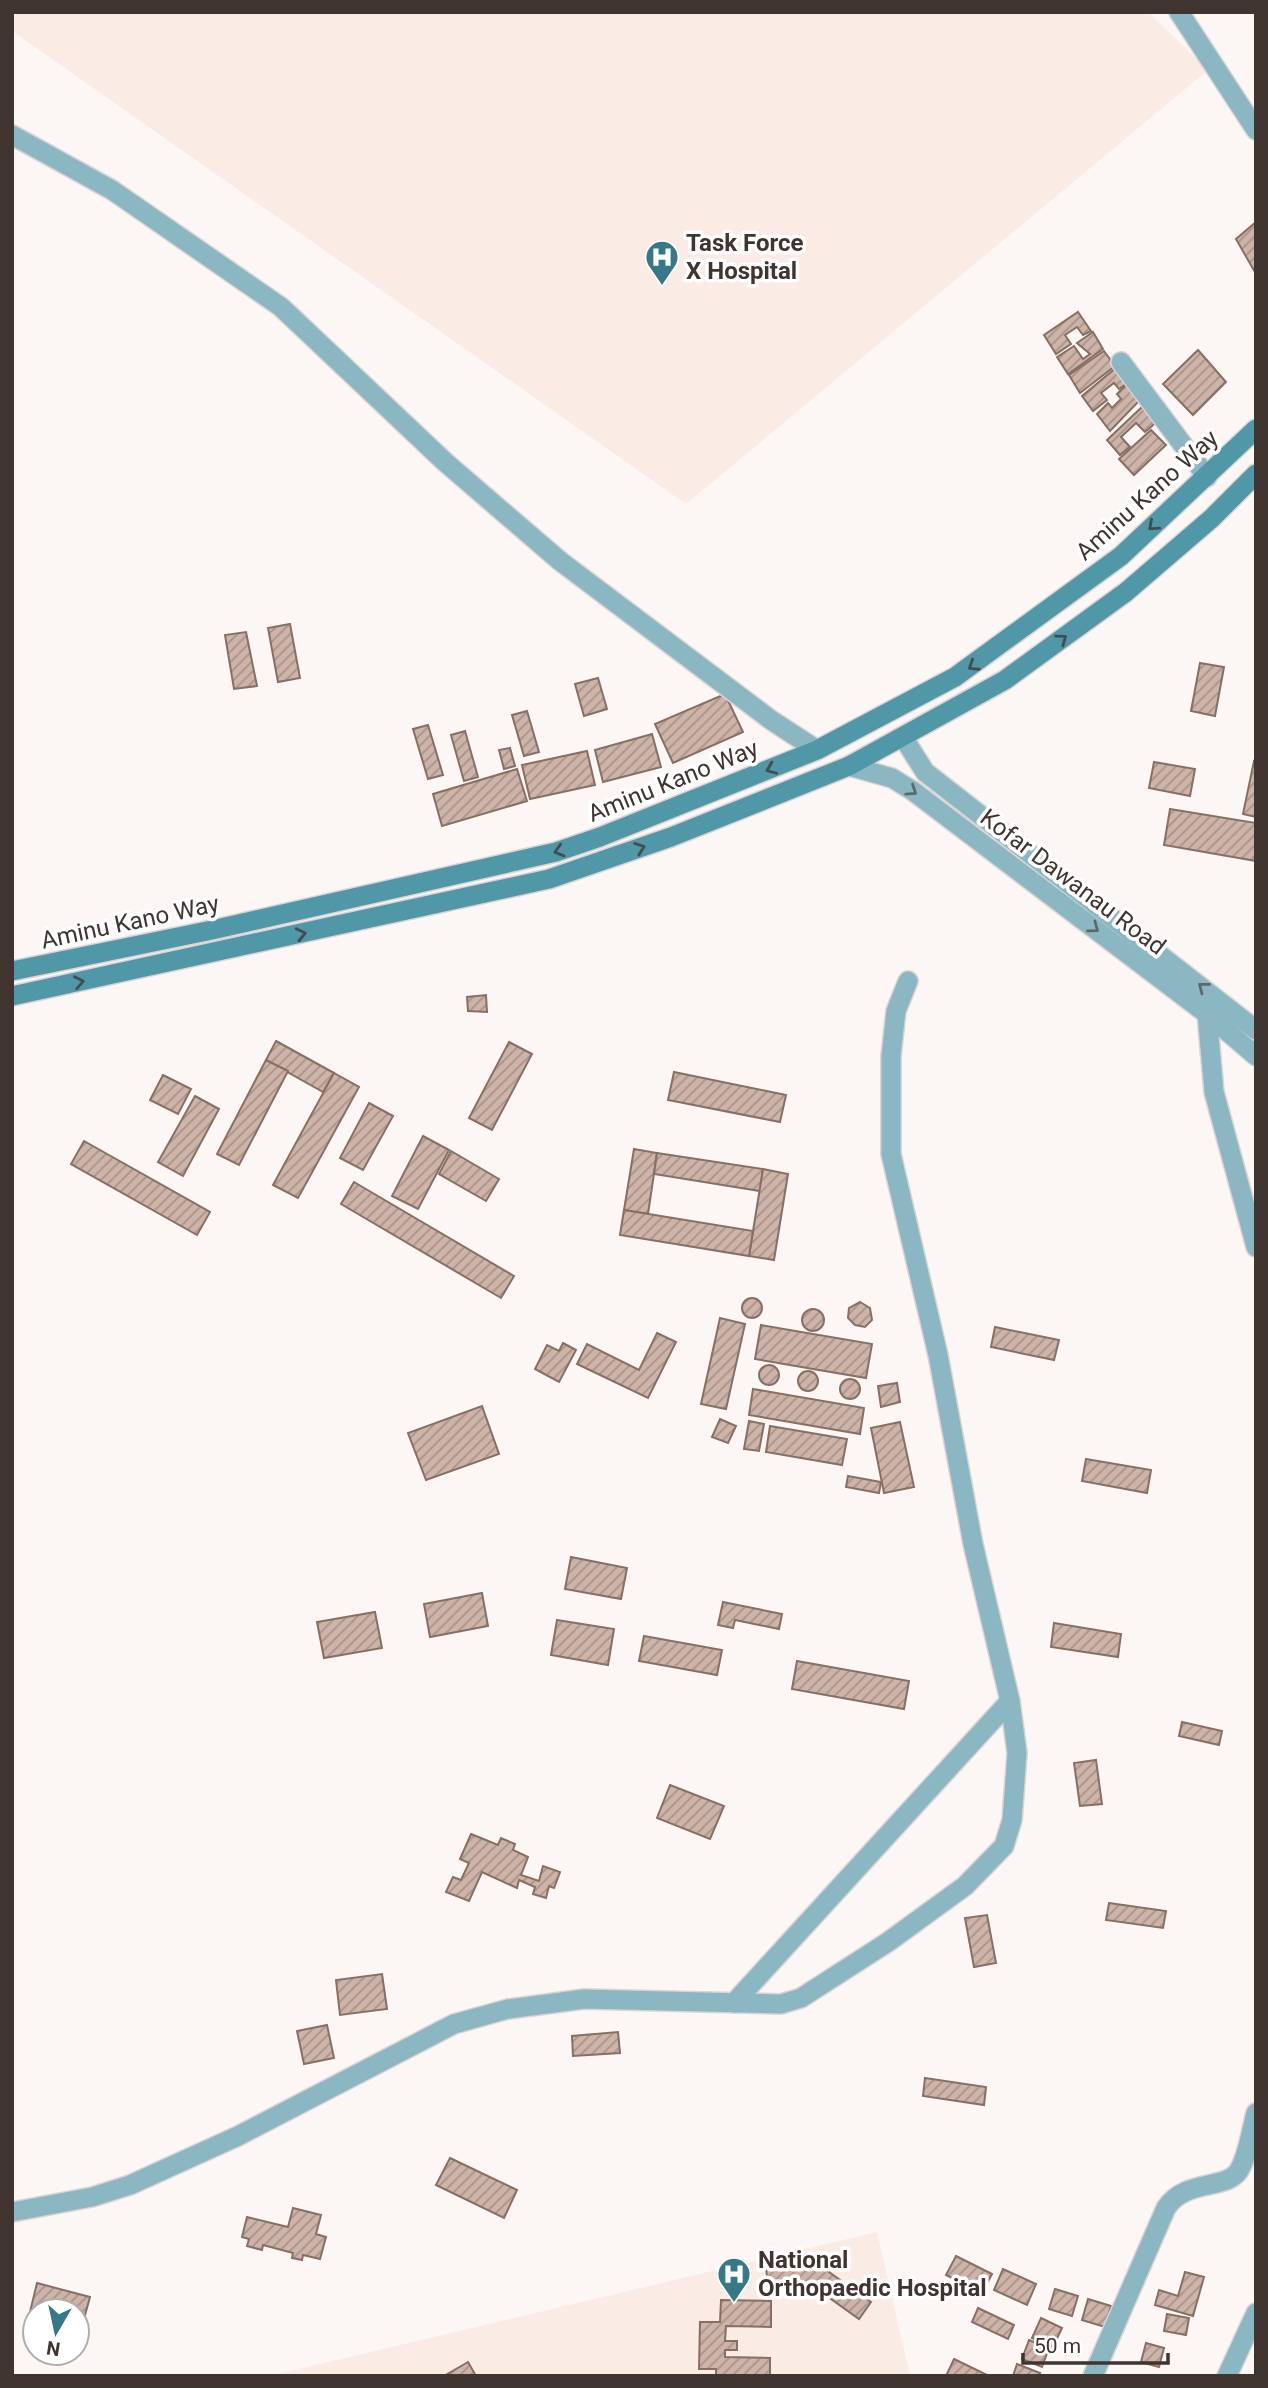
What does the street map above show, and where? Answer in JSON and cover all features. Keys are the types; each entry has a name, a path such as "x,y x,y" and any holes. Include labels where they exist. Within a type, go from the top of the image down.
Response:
{"main road":[{"name":"Aminu Kano Way","path":"12,971 212,930 556,852 817,750 878,720 982,660 1121,556 1256,429"},
{"name":"Aminu Kano Way","path":"12,996 549,879 671,837 849,766 1005,681 1126,592 1212,518 1256,474"},
{"path":"1190,493 1212,518"},
{"path":"212,930 217,953"}],"street":[{"path":"1179,12 1256,130"},
{"path":"12,135 112,190 281,307 444,463 560,561 771,720 817,750"},
{"path":"1121,362 1207,477"},
{"name":"Kofar Dawanau Road","path":"903,737 925,772 1256,1030"},
{"name":"Kofar Dawanau Road","path":"849,766 892,778 914,791 1208,1014 1256,1056"},
{"path":"12,2212 92,2197 130,2185 238,2136 454,2024 508,2009 584,1999 781,2004 801,1998 888,1942 954,1894 1004,1846 1012,1820 1017,1753 1010,1701 973,1544 938,1355 891,1154 891,1056 896,1012 908,981"},
{"path":"1208,1014 1214,1091 1256,1247"},
{"path":"734,2003 1010,1701"},
{"path":"1093,2376 1166,2208 1178,2193 1232,2178 1239,2170 1256,2113"},
{"path":"1227,2376 1256,2314"}],"shaded area":[{"name":"Task Force X Hospital","path":"12,12 1148,12 1208,70 686,504 12,31"},
{"name":"National Orthopaedic Hospital","path":"877,2232 910,2376 269,2376"}],"building":[{"path":"1256,222 1256,274 1236,239"},
{"path":"1078,312 1091,331 1083,335 1077,327 1065,335 1071,344 1056,354 1044,335"},
{"path":"1093,332 1103,349 1068,374 1057,357 1074,346 1083,359 1090,354 1077,343"},
{"path":"1198,350 1226,382 1193,415 1163,384"},
{"path":"1104,351 1115,366 1080,393 1069,375"},
{"path":"1117,367 1129,382 1119,389 1114,383 1101,393 1107,400 1093,411 1082,396"},
{"path":"1126,385 1139,401 1110,431 1097,414 1108,403 1112,408 1121,399 1117,394"},
{"path":"1143,406 1158,421 1145,432 1136,423 1121,437 1130,447 1120,455 1107,440"},
{"path":"1151,430 1166,445 1134,475 1119,459"},
{"path":"290,624 300,678 278,682 268,628"},
{"path":"246,632 257,686 234,689 225,635"},
{"path":"1200,663 1224,667 1215,716 1191,711"},
{"path":"598,678 607,709 584,716 575,684"},
{"path":"725,694 743,732 673,763 655,724"},
{"path":"527,711 539,752 524,756 512,715"},
{"path":"428,725 443,775 428,779 413,729"},
{"path":"465,731 478,777 464,781 451,735"},
{"path":"652,734 661,767 603,782 595,750"},
{"path":"510,748 515,766 504,769 499,750"},
{"path":"587,751 595,785 530,799 522,765"},
{"path":"1254,761 1256,762 1256,817 1243,814"},
{"path":"1154,762 1195,769 1190,796 1149,788"},
{"path":"517,769 527,801 442,826 433,794"},
{"path":"1170,809 1256,823 1256,861 1164,845"},
{"path":"486,995 487,1012 468,1011 467,997"},
{"path":"276,1041 334,1073 323,1092 266,1060"},
{"path":"509,1042 532,1054 492,1130 469,1118"},
{"path":"266,1060 288,1071 239,1165 217,1154"},
{"path":"674,1072 786,1095 780,1122 668,1100"},
{"path":"334,1073 359,1087 298,1198 273,1185"},
{"path":"163,1075 191,1089 178,1114 150,1100"},
{"path":"195,1096 219,1109 183,1176 158,1162"},
{"path":"369,1103 393,1116 363,1170 340,1158"},
{"path":"423,1136 449,1150 418,1209 392,1196"},
{"path":"84,1141 210,1212 197,1235 71,1164"},
{"path":"634,1149 657,1153 648,1214 624,1210"},
{"path":"451,1151 499,1179 486,1201 439,1174"},
{"path":"657,1153 763,1169 760,1191 654,1174"},
{"path":"763,1169 788,1174 774,1260 749,1256"},
{"path":"354,1182 514,1276 501,1298 341,1204"},
{"path":"624,1210 753,1231 749,1256 620,1235"},
{"path":"748,1298 756,1298 762,1308 756,1318 748,1318 742,1312 742,1304"},
{"path":"860,1302 870,1308 872,1320 865,1327 855,1325 848,1318 849,1308"},
{"path":"813,1309 821,1312 824,1320 821,1328 813,1331 805,1328 802,1320 805,1312"},
{"path":"720,1318 745,1324 726,1409 701,1404"},
{"path":"761,1325 872,1344 866,1378 755,1359"},
{"path":"995,1327 1059,1340 1054,1360 991,1347"},
{"path":"657,1333 676,1342 648,1398 577,1364 587,1344 639,1370"},
{"path":"563,1343 576,1350 559,1382 535,1369 547,1345 559,1351"},
{"path":"769,1365 776,1368 779,1375 776,1382 769,1385 762,1382 759,1375 762,1368"},
{"path":"808,1371 815,1374 818,1381 815,1388 808,1391 801,1388 798,1381 801,1374"},
{"path":"850,1379 857,1382 860,1389 857,1396 850,1399 843,1396 840,1389 843,1382"},
{"path":"897,1383 900,1402 881,1407 878,1386"},
{"path":"753,1389 864,1408 860,1434 749,1415"},
{"path":"482,1406 499,1454 426,1480 408,1433"},
{"path":"720,1419 736,1426 728,1443 712,1437"},
{"path":"749,1421 764,1424 759,1451 744,1449"},
{"path":"900,1422 914,1487 884,1493 871,1428"},
{"path":"770,1426 847,1439 842,1465 766,1452"},
{"path":"1086,1459 1151,1470 1147,1493 1082,1481"},
{"path":"848,1476 881,1482 879,1493 846,1487"},
{"path":"571,1557 627,1568 621,1599 565,1589"},
{"path":"482,1593 488,1626 430,1637 424,1604"},
{"path":"723,1602 782,1614 779,1629 735,1620 733,1628 718,1625"},
{"path":"375,1612 382,1648 324,1658 317,1622"},
{"path":"557,1620 614,1629 608,1665 551,1655"},
{"path":"1054,1623 1121,1634 1118,1657 1051,1647"},
{"path":"644,1636 722,1650 717,1675 639,1661"},
{"path":"797,1661 909,1681 904,1709 792,1689"},
{"path":"1182,1722 1222,1731 1219,1745 1179,1736"},
{"path":"1096,1760 1102,1804 1080,1806 1074,1763"},
{"path":"670,1785 724,1806 710,1839 657,1818"},
{"path":"471,1834 498,1845 501,1838 515,1844 513,1850 528,1857 521,1875 539,1881 543,1866 560,1872 554,1888 549,1886 546,1898 533,1894 535,1887 519,1880 517,1888 482,1872 469,1901 446,1892 453,1877 461,1880 469,1863 460,1859"},
{"path":"1109,1903 1166,1911 1163,1928 1106,1920"},
{"path":"987,1915 996,1963 974,1967 965,1918"},
{"path":"382,1974 387,2009 340,2015 336,1980"},
{"path":"327,2025 334,2058 304,2064 297,2031"},
{"path":"618,2032 620,2053 573,2056 572,2036"},
{"path":"925,2078 986,2087 984,2105 923,2096"},
{"path":"450,2158 517,2190 504,2218 436,2185"},
{"path":"293,2208 321,2215 316,2234 326,2237 320,2259 303,2255 302,2260 292,2258 293,2253 263,2245 262,2250 247,2246 249,2239 242,2237 247,2217 288,2227"},
{"path":"956,2256 992,2274 982,2293 946,2275"},
{"path":"815,2262 871,2302 859,2319 810,2284 768,2287 766,2267"},
{"path":"1003,2269 1036,2284 1027,2305 994,2290"},
{"path":"1185,2272 1204,2277 1193,2316 1155,2305 1159,2290 1178,2296"},
{"path":"37,2283 90,2297 34,2297"},
{"path":"1055,2289 1078,2296 1072,2316 1049,2309"},
{"path":"1088,2299 1111,2306 1105,2327 1082,2320"},
{"path":"721,2300 771,2301 771,2327 726,2326 725,2341 737,2341 737,2350 725,2350 725,2357 770,2358 770,2376 716,2376 716,2369 699,2369 700,2322 720,2322"},
{"path":"978,2308 1014,2325 1008,2339 972,2322"},
{"path":"1167,2314 1189,2318 1186,2335 1164,2331"},
{"path":"1041,2318 1062,2328 1053,2347 1032,2338"},
{"path":"1029,2340 1049,2348 1042,2367 1022,2359"},
{"path":"1146,2343 1164,2348 1159,2367 1141,2362"},
{"path":"954,2359 989,2376 946,2376"},
{"path":"468,2362 476,2376 444,2376"},
{"path":"1017,2364 1040,2373 1038,2376 1013,2376"}],"place":[{"name":"Task Force X Hospital","path":"662,287"},
{"name":"National Orthopaedic Hospital","path":"734,2304"}]}
